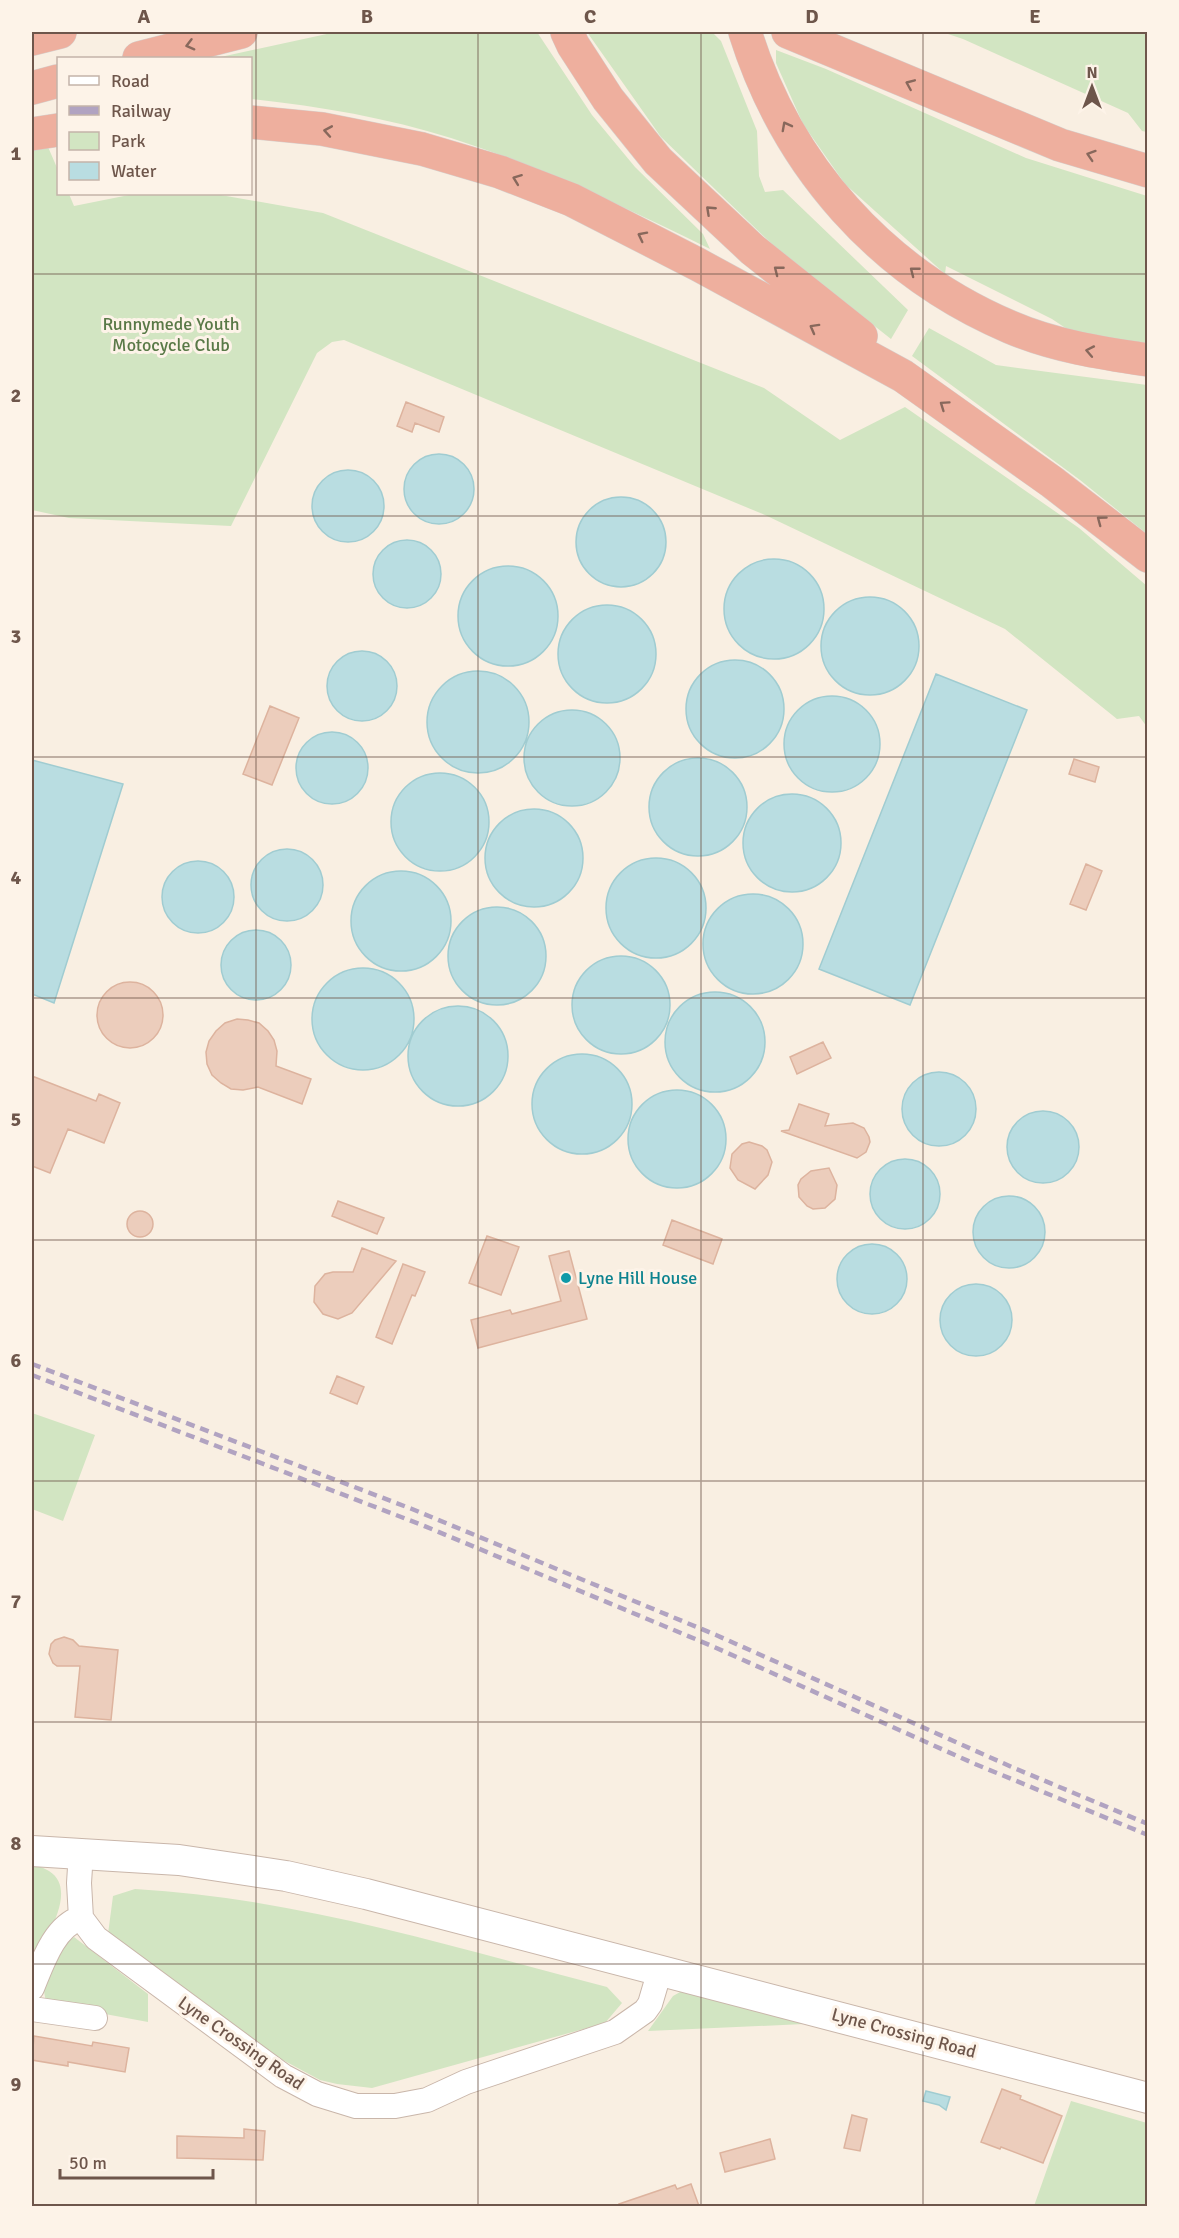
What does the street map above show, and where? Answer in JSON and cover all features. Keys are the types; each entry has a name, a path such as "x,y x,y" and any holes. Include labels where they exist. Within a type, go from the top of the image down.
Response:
{"highway":[{"path":"32,39 60,32"},
{"path":"143,57 241,32"},
{"path":"746,32 766,87 789,132 822,182 867,234 939,292 1011,328 1085,351 1148,360"},
{"path":"788,32 1060,145 1131,168 1148,171"},
{"path":"570,38 608,99 658,161 753,250 860,335 903,376"},
{"path":"32,88 57,81"},
{"path":"252,122 322,129 422,149 500,172 572,200 697,264 903,376 1052,482 1148,556"},
{"path":"32,134 57,130"}],"street":[{"name":"Lyne Crossing Road","path":"32,1851 81,1852 179,1860 286,1876 366,1894 1148,2098"},
{"path":"32,1988 42,1963 57,1938 70,1921 81,1918 79,1883 81,1852"},
{"name":"Lyne Crossing Road","path":"81,1918 105,1946 283,2076 317,2094 356,2106 395,2106 427,2100 466,2082 615,2032 645,2011 660,1970"},
{"path":"32,2009 95,2018"}],"green space":[{"path":"336,32 537,32 592,115 635,167 703,234 710,249 550,175 485,149 402,124 302,105 252,99 252,57 221,57"},
{"path":"587,32 712,32 721,41 757,131 759,176 765,192 783,190 908,310 891,339 776,248 661,137"},
{"path":"942,32 1147,32 1147,132 1142,131 1128,113 963,39"},
{"path":"776,50 826,69 1026,158 1147,196 1147,346 1067,329 1052,319 946,266 945,274 845,184 803,124 776,63"},
{"name":"Runnymede Youth Motocycle Club","path":"48,147 57,168 57,195 69,195 74,206 129,195 221,195 323,213 764,388 840,440 905,407 1079,528 1147,586 1147,727 1139,716 1117,719 1005,629 765,515 344,340 332,342 317,353 231,526 69,518 32,510 32,151"},
{"path":"929,328 996,365 1147,385 1147,534 1080,480 912,356"},
{"path":"32,1413 95,1435 63,1521 32,1509"},
{"path":"32,1864 49,1871 58,1880 61,1891 56,1917 32,1964"},
{"path":"135,1889 255,1902 374,1926 607,1987 622,2003 605,2023 372,2088 337,2084 320,2080 251,2043 108,1934 113,1896"},
{"path":"74,1937 148,1994 148,2022 46,2003 43,1985 61,1947"},
{"path":"682,1991 804,2024 648,2031 673,1996"},
{"path":"1071,2101 1147,2123 1147,2206 1034,2206"}],"water":[{"path":"439,454 452,457 464,464 471,476 474,489 471,502 464,514 452,521 439,524 426,521 414,514 407,502 404,489 407,476 414,464 426,457"},
{"path":"348,470 362,473 374,480 381,492 384,506 381,520 374,532 362,539 348,542 334,539 322,532 315,520 312,506 315,492 322,480 334,473"},
{"path":"621,497 638,500 653,510 663,525 666,542 663,559 653,574 638,584 621,587 604,584 589,574 579,559 576,542 579,525 589,510 604,500"},
{"path":"400,540 414,540 426,545 436,555 441,574 436,593 426,603 414,608 400,608 388,603 378,593 373,581 373,567 378,555 388,545"},
{"path":"774,559 793,562 810,573 821,590 824,609 821,628 810,645 793,656 774,659 755,656 738,645 727,628 724,609 727,590 738,573 755,562"},
{"path":"508,566 527,570 543,581 554,597 558,616 554,635 543,651 527,662 508,666 489,662 473,651 462,635 458,616 462,597 473,581 489,570"},
{"path":"870,597 889,601 905,611 915,627 919,646 915,665 905,681 889,691 870,695 851,691 835,681 825,665 821,646 825,627 835,611 851,601"},
{"path":"607,605 626,609 642,619 652,635 656,654 652,673 642,689 626,699 607,703 588,699 572,689 562,673 558,654 562,635 572,619 588,609"},
{"path":"362,651 381,657 391,667 397,686 391,705 381,715 362,721 343,715 333,705 327,686 333,667 343,657"},
{"path":"735,660 754,663 770,674 781,690 784,709 781,728 770,744 754,755 735,758 716,755 700,744 689,728 686,709 689,690 700,674 716,663"},
{"path":"478,671 497,675 514,686 525,703 529,722 525,741 514,758 497,769 478,773 459,769 442,758 431,741 427,722 431,703 442,686 459,675"},
{"path":"936,674 1027,710 910,1005 819,969"},
{"path":"832,696 850,699 866,710 877,726 880,744 877,762 866,778 850,789 832,792 814,789 798,778 787,762 784,744 787,726 798,710 814,699"},
{"path":"572,710 591,713 606,724 617,739 620,758 617,777 606,792 591,803 572,806 553,803 538,792 527,777 524,758 527,739 538,724 553,713"},
{"path":"332,732 346,735 358,742 365,754 368,768 365,782 358,794 346,801 332,804 318,801 306,794 299,782 296,768 299,754 306,742 318,735"},
{"path":"698,758 717,762 733,772 743,788 747,807 743,826 733,842 717,852 698,856 679,852 663,842 653,826 649,807 653,788 663,772 679,762"},
{"path":"32,760 123,784 54,1003 32,994"},
{"path":"440,773 459,776 475,787 486,803 489,822 486,841 475,857 459,868 440,871 421,868 405,857 394,841 391,822 394,803 405,787 421,776"},
{"path":"792,794 811,798 826,809 837,824 841,843 837,862 826,877 811,888 792,892 773,888 758,877 747,862 743,843 747,824 758,809 773,798"},
{"path":"534,809 553,812 569,823 580,839 583,858 580,877 569,893 553,904 534,907 515,904 499,893 488,877 485,858 488,839 499,823 515,812"},
{"path":"287,849 307,855 317,865 323,885 317,905 307,915 287,921 267,915 257,905 251,885 257,865 267,855"},
{"path":"656,858 675,862 692,872 702,889 706,908 702,927 692,944 675,954 656,958 637,954 620,944 610,927 606,908 610,889 620,872 637,862"},
{"path":"198,861 212,864 224,871 231,883 234,897 231,911 224,923 212,930 198,933 184,930 172,923 165,911 162,897 165,883 172,871 184,864"},
{"path":"401,871 429,879 443,893 451,921 443,949 429,963 401,971 373,963 359,949 351,921 359,893 373,879"},
{"path":"753,894 772,898 788,909 799,925 803,944 799,963 788,979 772,990 753,994 734,990 718,979 707,963 703,944 707,925 718,909 734,898"},
{"path":"497,907 516,911 532,921 542,937 546,956 542,975 532,991 516,1001 497,1005 478,1001 462,991 452,975 448,956 452,937 462,921 478,911"},
{"path":"249,930 263,930 276,936 285,945 291,958 289,978 281,990 263,1000 249,1000 236,994 227,985 221,972 221,958 227,945 236,936"},
{"path":"621,956 640,959 656,970 667,986 670,1005 667,1024 656,1040 640,1051 621,1054 602,1051 586,1040 575,1024 572,1005 575,986 586,970 602,959"},
{"path":"363,968 382,972 399,983 410,1000 414,1019 410,1038 399,1055 382,1066 363,1070 344,1066 327,1055 316,1038 312,1019 316,1000 327,983 344,972"},
{"path":"715,992 734,996 750,1007 761,1023 765,1042 761,1061 750,1077 734,1088 715,1092 696,1088 680,1077 669,1061 665,1042 669,1023 680,1007 696,996"},
{"path":"458,1006 477,1010 493,1021 504,1037 508,1056 504,1075 493,1091 477,1102 458,1106 439,1102 423,1091 412,1075 408,1056 412,1037 423,1021 439,1010"},
{"path":"582,1054 601,1058 617,1069 628,1085 632,1104 628,1123 617,1139 601,1150 582,1154 563,1150 547,1139 536,1123 532,1104 536,1085 547,1069 563,1058"},
{"path":"939,1072 953,1075 965,1083 973,1095 976,1109 973,1123 965,1135 953,1143 939,1146 925,1143 913,1135 905,1123 902,1109 905,1095 913,1083 925,1075"},
{"path":"677,1090 696,1094 712,1104 722,1120 726,1139 722,1158 712,1174 696,1184 677,1188 658,1184 642,1174 632,1158 628,1139 632,1120 642,1104 658,1094"},
{"path":"1043,1111 1063,1117 1073,1127 1079,1147 1073,1167 1063,1177 1043,1183 1023,1177 1013,1167 1007,1147 1013,1127 1023,1117"},
{"path":"905,1159 918,1162 930,1169 937,1181 940,1194 937,1207 930,1219 918,1226 905,1229 892,1226 880,1219 873,1207 870,1194 873,1181 880,1169 892,1162"},
{"path":"1009,1196 1029,1202 1039,1212 1045,1232 1039,1252 1029,1262 1009,1268 989,1262 979,1252 973,1232 979,1212 989,1202"},
{"path":"872,1244 885,1247 897,1254 904,1266 907,1279 904,1292 897,1304 885,1311 872,1314 859,1311 847,1304 840,1292 837,1279 840,1266 847,1254 859,1247"},
{"path":"983,1284 1002,1294 1010,1306 1012,1320 1010,1334 1002,1346 990,1354 969,1356 950,1346 942,1334 940,1313 950,1294 962,1286"},
{"path":"926,2091 950,2097 946,2110 939,2105 923,2101"}],"building":[{"path":"406,402 444,417 439,432 415,423 412,432 397,426"},
{"path":"270,706 299,718 272,785 243,774"},
{"path":"1074,759 1099,767 1095,782 1069,774"},
{"path":"1086,864 1102,871 1086,910 1070,904"},
{"path":"130,982 143,985 153,992 160,1002 163,1015 160,1028 153,1038 143,1045 130,1048 117,1045 107,1038 100,1028 97,1015 100,1002 107,992 117,985"},
{"path":"237,1019 259,1023 268,1031 277,1051 276,1066 311,1079 302,1104 258,1087 243,1090 231,1089 212,1075 207,1064 206,1052 209,1041 225,1023"},
{"path":"823,1042 831,1058 797,1074 790,1057"},
{"path":"32,1076 96,1101 99,1094 120,1103 104,1143 68,1129 50,1173 32,1166"},
{"path":"799,1104 829,1114 825,1126 853,1123 864,1128 870,1142 866,1152 857,1158 781,1131 789,1130"},
{"path":"749,1142 767,1150 772,1162 768,1175 755,1189 738,1180 730,1168 732,1154 742,1144"},
{"path":"829,1168 837,1185 835,1199 825,1208 813,1209 799,1197 798,1185 801,1179 811,1171"},
{"path":"338,1201 384,1218 377,1234 332,1216"},
{"path":"140,1211 149,1215 153,1224 149,1233 140,1237 131,1233 127,1224 131,1215"},
{"path":"672,1220 722,1239 713,1264 663,1245"},
{"path":"487,1236 519,1247 501,1295 469,1283"},
{"path":"362,1248 396,1261 352,1313 338,1319 323,1314 314,1302 315,1286 325,1274 353,1272"},
{"name":"Lyne Hill House","path":"569,1251 587,1319 478,1348 471,1320 510,1310 512,1314 561,1301 549,1256"},
{"path":"403,1264 425,1272 415,1296 412,1295 392,1344 376,1337"},
{"path":"337,1376 364,1387 357,1404 330,1393"},
{"path":"64,1637 73,1640 79,1646 118,1650 111,1720 75,1717 80,1666 57,1666 49,1654 51,1644"},
{"path":"34,2036 92,2046 93,2042 129,2048 125,2072 68,2062 68,2066 32,2060"},
{"path":"1002,2089 1062,2116 1043,2163 981,2142"},
{"path":"852,2115 867,2119 860,2151 844,2148"},
{"path":"244,2129 265,2131 263,2160 177,2158 177,2136 244,2138"},
{"path":"770,2139 775,2159 725,2172 720,2153"},
{"path":"691,2184 699,2206 620,2206 619,2204 675,2185 677,2189"}],"railway":[{"path":"32,1364 412,1509 716,1635 1014,1768 1148,1824"},
{"path":"32,1375 422,1525 712,1646 975,1764 1148,1835"}],"place":[{"name":"Lyne Hill House","path":"566,1278"}]}
